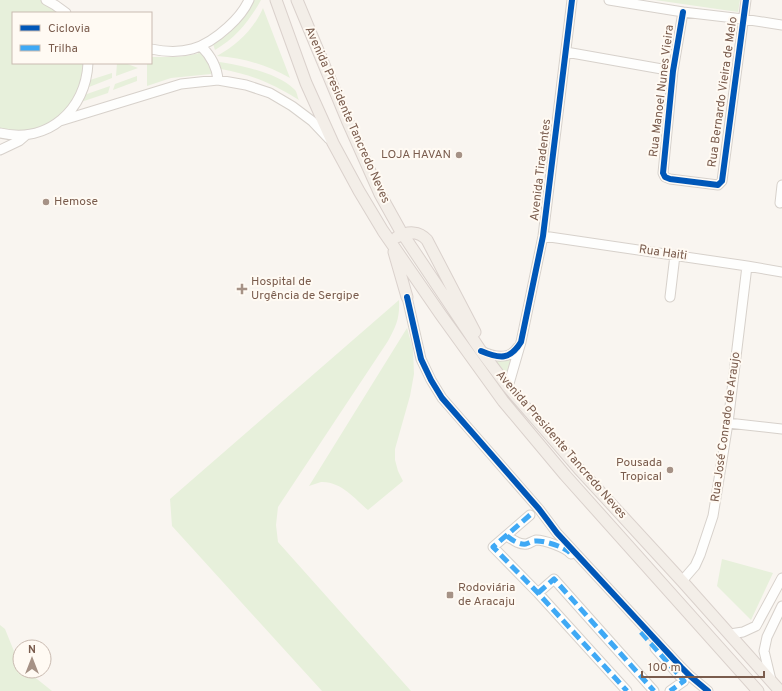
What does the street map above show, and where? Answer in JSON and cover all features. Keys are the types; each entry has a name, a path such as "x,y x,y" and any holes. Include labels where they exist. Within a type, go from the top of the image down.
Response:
{"main road":[{"name":"Avenida Presidente Tancredo Neves","path":"276,0 306,83 333,143 359,191 391,243 470,357 503,401 565,475 758,691"},
{"name":"Avenida Presidente Tancredo Neves","path":"297,0 347,120 380,194 403,234 481,351 508,387 579,469 780,691"},
{"path":"407,298 391,243 403,234 417,233 422,234 427,240 475,331 481,351"}],"street":[{"path":"46,0 65,12"},
{"path":"152,49 177,52 190,50 211,42 243,12 249,0"},
{"name":"Avenida Tiradentes","path":"508,387 521,342 543,236 572,0"},
{"path":"609,0 683,12 782,25"},
{"name":"Rua Bernardo Vieira de Melo","path":"663,173 665,177 670,179 718,185 722,181 746,0"},
{"name":"Rua Manoel Nunes Vieira","path":"663,173 673,71 683,12"},
{"path":"201,46 211,58 218,73 218,80"},
{"path":"566,52 673,71"},
{"path":"0,133 15,136 27,135 44,131 60,121 73,109 83,92 88,76 88,64"},
{"path":"60,121 181,84 218,80 246,85 270,93 292,106 312,121 333,143"},
{"path":"0,150 19,141 27,135"},
{"path":"780,203 782,185"},
{"name":"Rua Haiti","path":"543,236 782,272"},
{"path":"670,297 675,255"},
{"name":"Rua José Conrado de Araujo","path":"682,581 695,566 700,555 711,522 719,485 747,266"},
{"path":"407,298 421,359 442,398 539,509 562,538 681,667 708,691"},
{"path":"481,351 496,356 511,354 516,351 521,342"},
{"path":"728,423 782,429"},
{"path":"530,515 493,547 538,593 627,691"},
{"path":"507,536 515,542 526,544 536,540 556,544 568,551 684,681 670,691"},
{"path":"730,634 744,632 756,626 763,616 782,578"},
{"path":"538,593 554,579 654,691"},
{"path":"771,680 764,651 767,637 782,606"}],"green space":[{"path":"0,0 42,0 61,12 12,12 12,64 88,64 73,109 44,131 0,133"},
{"path":"254,0 261,0 252,15 230,40 215,50 213,44 220,40 237,25"},
{"path":"655,0 740,0 738,12"},
{"path":"263,8 290,78 273,69 255,63 237,58 217,56 238,42 250,30"},
{"path":"202,52 213,70 211,74 171,78 147,86 147,64 152,64 152,57 171,57"},
{"path":"219,62 237,65 278,78 295,90 299,100 262,80 221,69"},
{"path":"117,64 128,64 138,68 116,76"},
{"path":"112,73 112,78 89,87 90,80"},
{"path":"137,76 137,81 113,90 115,84"},
{"path":"110,86 108,93 81,102 84,95"},
{"path":"399,300 397,322 388,341 278,507 276,525 278,542 411,691 322,691 172,526 170,499"},
{"path":"407,328 413,349 414,374 410,396 395,449 395,460 403,481 368,510 335,484 321,482 309,486"},
{"path":"513,357 508,378 492,360"},
{"path":"722,559 773,573 751,620 717,586"},
{"path":"0,625 5,629 12,646 12,679 37,679 52,691 0,691"}],"marked path":[{"path":"530,515 493,547 538,593 627,691"},
{"path":"507,536 513,541 521,544 539,541 559,546 570,553"},
{"path":"538,593 554,579 654,691"},
{"path":"641,632 684,681 670,691"}],"cycle path":[{"path":"481,351 494,356 509,355 521,342 543,236 572,0"},
{"path":"683,12 673,71 663,173 665,177 670,179 718,185 722,181 746,0"},
{"path":"407,297 421,359 442,398 539,509 557,533 681,667 708,691"}],"place":[{"name":"LOJA HAVAN","path":"459,155"},
{"name":"Hemose","path":"46,202"},
{"name":"Hospital de Urgência de Sergipe","path":"242,289"},
{"name":"Pousada Tropical","path":"670,470"},
{"name":"Rodoviária de Aracaju","path":"450,595"}]}
